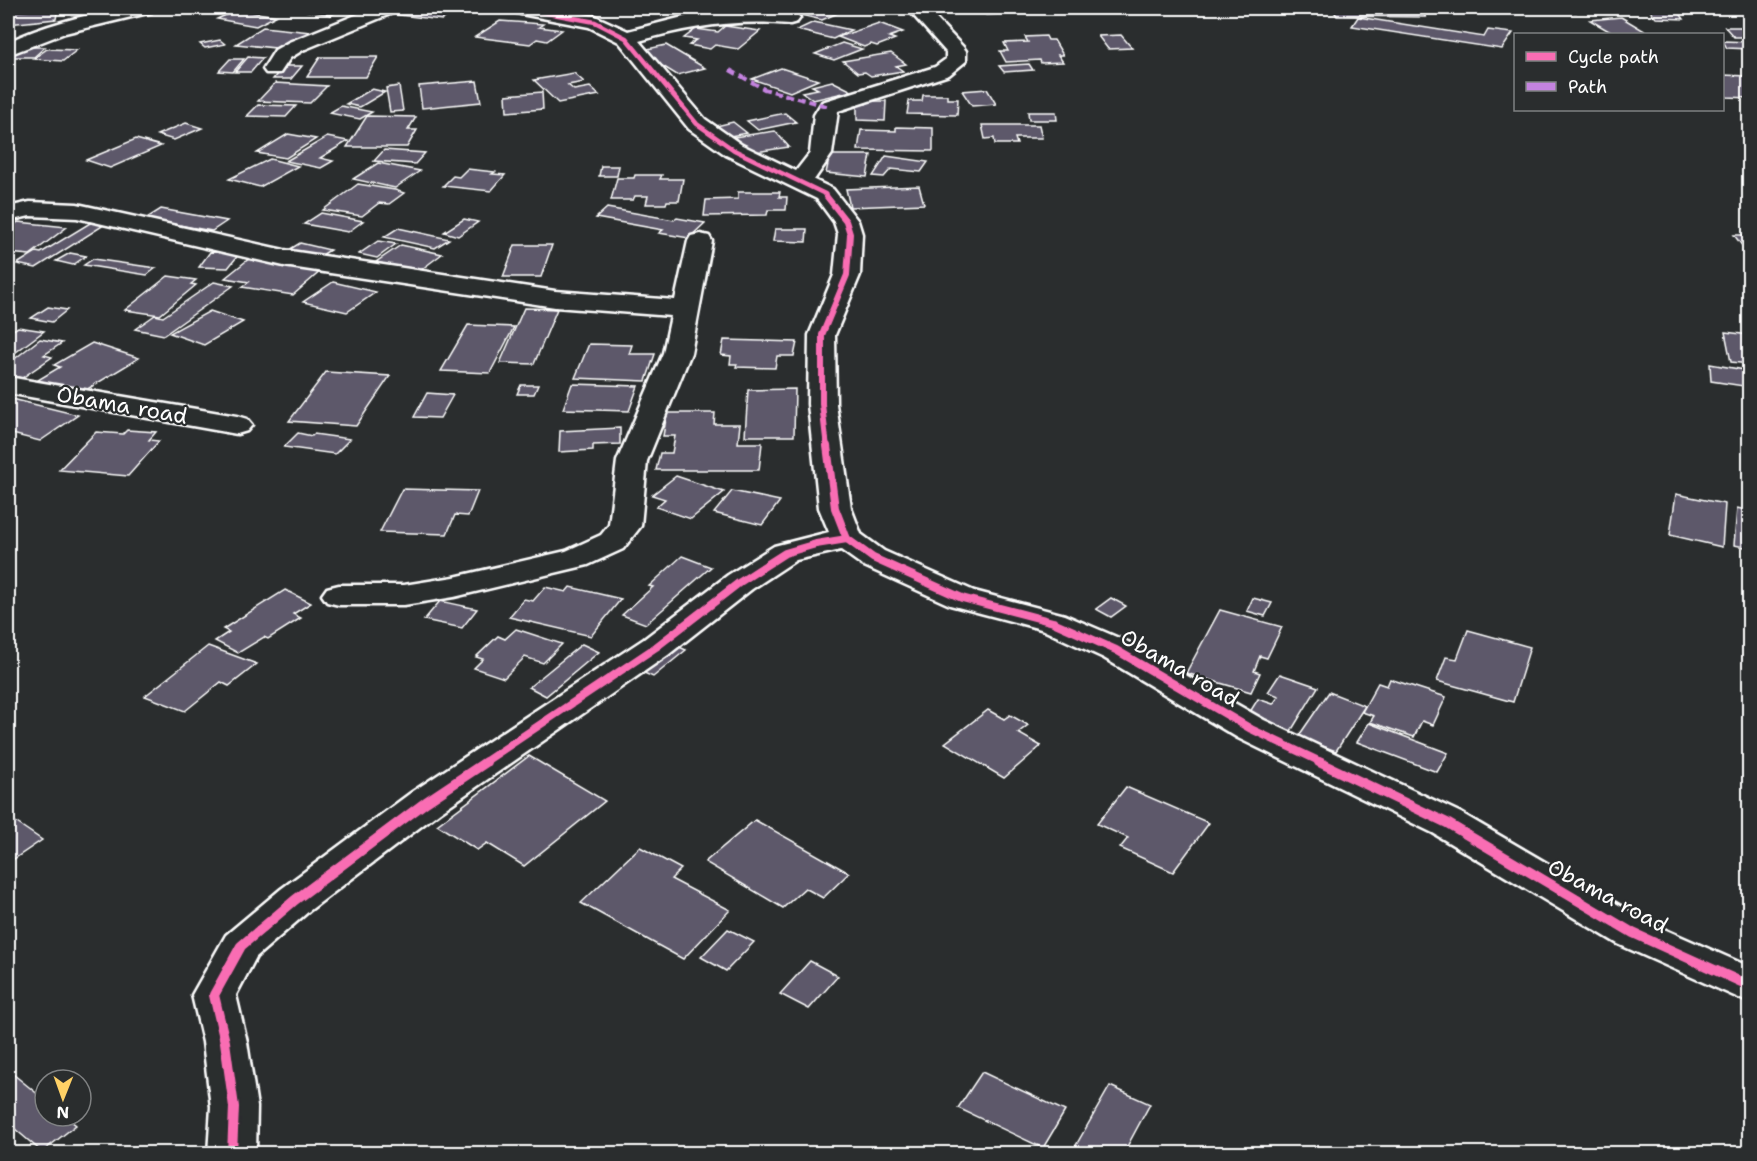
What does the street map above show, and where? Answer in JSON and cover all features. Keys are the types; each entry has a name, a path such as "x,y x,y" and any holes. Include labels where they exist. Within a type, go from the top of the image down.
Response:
{"street":[{"path":"8,49 27,39 62,27 145,8"},
{"path":"273,69 282,54 296,46 388,8"},
{"path":"232,1154 234,1107 225,1042 214,995 241,946 295,900 426,802 656,647 740,582 785,553 816,544 847,539 835,508 822,404 822,335 848,275 850,234 846,221 825,194 734,150 697,124 626,38 595,22 521,8"},
{"path":"800,182 821,154 825,115 830,108 942,71 956,61 956,51 916,8"},
{"path":"626,38 680,22 719,16 762,14 790,18"},
{"path":"8,213 30,209 76,211 306,261 555,299 686,309"},
{"path":"339,596 404,595 454,587 577,558 612,543 625,526 632,461 677,353 700,241"},
{"name":"Obama road","path":"8,385 237,425"},
{"name":"Obama road","path":"847,539 873,558 962,598 1053,622 1116,650 1251,729 1447,823 1526,872 1634,933 1749,986"}],"building":[{"path":"58,8 56,19 8,24 8,12"},
{"path":"200,8 219,8 205,14 190,12"},
{"path":"346,8 331,15 298,9"},
{"path":"401,8 436,10 459,8 442,20 391,14"},
{"path":"817,8 849,8 822,20 801,15"},
{"path":"1332,8 1420,8 1426,17 1337,16"},
{"path":"1526,8 1574,8 1576,12 1527,10"},
{"path":"1648,8 1676,8 1684,19 1656,18"},
{"path":"996,9 1000,14 986,15 981,10"},
{"path":"237,10 276,16 256,26 217,19"},
{"path":"1358,17 1484,37 1488,30 1513,33 1502,49 1352,26"},
{"path":"1621,17 1648,33 1612,33 1590,20"},
{"path":"500,21 543,24 539,27 562,30 547,41 537,39 530,44 475,37"},
{"path":"814,22 851,30 833,39 797,30"},
{"path":"879,23 903,32 889,37 895,39 877,46 871,44 864,47 838,37"},
{"path":"725,26 760,31 738,49 715,45 710,49 689,45 697,40 684,38 696,29 718,32"},
{"path":"263,27 311,32 285,49 236,44"},
{"path":"1725,27 1748,27 1750,37 1734,37"},
{"path":"1121,35 1132,48 1108,49 1098,36"},
{"path":"1046,36 1048,40 1054,40 1063,55 1058,55 1063,62 1041,63 1040,60 1006,62 1000,51 1008,51 1004,43 1028,42 1025,37"},
{"path":"220,40 225,44 205,48 200,44"},
{"path":"1724,41 1750,42 1750,49 1727,48"},
{"path":"842,43 862,49 834,60 815,54"},
{"path":"666,45 705,68 677,75 638,51"},
{"path":"16,47 45,47 34,57 8,57 8,54"},
{"path":"47,49 77,50 63,61 33,59"},
{"path":"891,53 906,64 896,66 903,71 871,76 865,72 858,73 843,61"},
{"path":"248,57 263,58 251,72 235,72"},
{"path":"320,57 378,57 366,77 307,77"},
{"path":"230,59 244,59 233,72 219,71"},
{"path":"1029,64 1033,70 1004,72 999,66"},
{"path":"284,66 302,66 291,79 273,79"},
{"path":"781,68 818,80 790,92 752,79"},
{"path":"574,73 584,82 568,85 574,90 590,87 599,95 558,103 534,80"},
{"path":"1724,75 1748,76 1750,98 1727,97 1724,94"},
{"path":"477,81 481,102 422,108 419,86"},
{"path":"832,81 852,91 813,100 802,92 818,89 812,86"},
{"path":"275,83 327,86 310,103 258,101"},
{"path":"399,86 403,111 390,112 386,88"},
{"path":"372,89 385,92 360,107 346,104"},
{"path":"987,89 996,104 972,106 962,91"},
{"path":"542,92 543,109 507,112 506,95"},
{"path":"923,95 947,95 947,99 958,99 957,115 907,114 909,101 922,101"},
{"path":"866,101 886,101 885,121 857,120 857,104 866,104"},
{"path":"258,105 296,106 286,117 247,116"},
{"path":"341,106 372,112 360,119 329,113"},
{"path":"1028,112 1056,112 1057,120 1029,120"},
{"path":"785,113 796,122 758,130 747,121"},
{"path":"367,116 416,117 408,130 417,130 407,147 347,147"},
{"path":"733,122 747,133 730,136 716,126"},
{"path":"186,123 202,128 174,140 157,135"},
{"path":"982,125 1039,125 1042,138 1015,138 1017,144 995,144 994,138 985,139"},
{"path":"896,127 933,128 933,151 858,150 861,130 896,131"},
{"path":"775,131 789,147 748,153 734,137"},
{"path":"288,134 316,139 286,158 257,153"},
{"path":"327,137 348,141 320,158 333,161 321,168 286,161"},
{"path":"136,139 161,146 110,168 86,160"},
{"path":"384,150 425,153 415,164 374,161"},
{"path":"824,155 871,155 867,177 826,173 828,164 822,164"},
{"path":"886,156 928,162 921,172 891,169 884,177 873,176"},
{"path":"270,159 298,166 260,187 229,179"},
{"path":"378,163 420,171 395,188 353,179"},
{"path":"601,166 619,166 617,176 599,176"},
{"path":"467,169 505,175 491,191 443,186 453,176 459,177"},
{"path":"635,175 662,175 660,179 683,179 679,201 667,201 666,204 646,204 648,196 635,196 633,200 611,200 617,178 634,178"},
{"path":"358,184 404,193 389,204 379,203 362,216 323,210"},
{"path":"919,186 924,204 850,207 846,189"},
{"path":"738,192 780,192 779,197 787,197 786,210 768,210 767,215 704,216 706,200 738,199"},
{"path":"607,208 705,223 689,238 659,233 663,230 596,218"},
{"path":"161,209 227,221 212,231 145,219"},
{"path":"321,213 363,221 348,232 304,224"},
{"path":"464,219 478,222 458,236 444,232"},
{"path":"18,222 67,227 30,255 8,253 8,230"},
{"path":"90,223 104,225 36,268 17,264 36,252 41,253"},
{"path":"398,228 449,239 435,248 384,237"},
{"path":"775,229 807,229 806,242 773,241"},
{"path":"1734,235 1750,235 1750,256"},
{"path":"378,241 396,244 377,258 359,254"},
{"path":"300,243 330,250 317,258 287,251"},
{"path":"401,245 442,254 418,272 376,262"},
{"path":"515,245 552,245 541,277 503,277"},
{"path":"210,252 240,253 228,268 199,267"},
{"path":"70,253 86,256 73,265 56,261"},
{"path":"250,258 322,270 293,295 242,287 249,282 225,278"},
{"path":"93,259 156,268 147,275 84,265"},
{"path":"168,276 196,280 191,284 196,285 160,315 125,310"},
{"path":"214,282 233,286 164,335 135,329 155,315 163,317"},
{"path":"333,282 376,292 347,312 303,302"},
{"path":"48,307 67,310 52,322 31,318"},
{"path":"524,308 557,309 534,364 500,363"},
{"path":"210,311 243,322 204,345 170,333"},
{"path":"468,325 514,327 490,373 441,371"},
{"path":"18,327 44,331 8,358 8,330"},
{"path":"1725,332 1750,335 1750,364 1731,362"},
{"path":"40,339 62,343 44,355 52,357 22,378 8,375 10,370 8,364"},
{"path":"724,340 797,342 794,356 777,356 775,368 736,367 737,364 730,364 731,356 721,355"},
{"path":"92,343 139,358 81,393 38,380 60,367 54,365"},
{"path":"589,344 632,345 629,354 655,354 646,381 575,378"},
{"path":"1710,364 1750,371 1750,387 1711,381"},
{"path":"326,372 390,376 356,426 289,421"},
{"path":"572,384 638,386 629,411 563,409"},
{"path":"521,385 538,385 534,394 517,394"},
{"path":"795,389 794,436 745,436 748,390"},
{"path":"427,393 453,395 440,418 414,417"},
{"path":"8,398 78,415 40,441 8,433"},
{"path":"667,413 715,413 714,424 740,424 738,443 762,443 759,470 656,470 660,453 672,453 675,436 663,436"},
{"path":"620,428 620,444 593,445 593,450 559,452 560,431"},
{"path":"127,430 156,432 149,440 159,441 128,476 59,470 96,432 123,434"},
{"path":"298,433 350,439 335,454 284,447"},
{"path":"676,476 724,492 691,519 656,507 665,499 652,495"},
{"path":"402,489 478,491 468,516 455,515 447,534 380,532"},
{"path":"732,491 780,501 762,525 714,513"},
{"path":"1676,494 1725,504 1722,547 1670,535"},
{"path":"1737,508 1750,511 1750,548 1734,545"},
{"path":"682,556 711,567 646,624 622,615 653,587 649,586"},
{"path":"545,587 566,592 570,587 621,599 591,636 509,617 524,599 533,601"},
{"path":"285,590 311,603 293,614 301,618 268,639 264,637 238,653 215,641 229,632 223,629"},
{"path":"1111,598 1126,606 1111,617 1096,609"},
{"path":"1253,598 1272,603 1265,616 1247,611"},
{"path":"440,601 477,609 462,628 424,620"},
{"path":"1220,610 1282,627 1267,658 1260,656 1254,671 1260,673 1251,692 1186,673"},
{"path":"516,629 562,644 543,663 525,657 504,678 474,668 483,659 476,657 498,636 505,639"},
{"path":"1468,630 1530,647 1513,702 1437,681 1446,657 1457,659"},
{"path":"668,642 686,650 653,677 635,669"},
{"path":"582,644 599,652 546,696 529,687"},
{"path":"208,646 257,664 229,686 221,682 185,711 145,696"},
{"path":"1280,674 1318,687 1291,731 1248,715 1258,699 1273,704 1279,696 1268,692"},
{"path":"1390,679 1446,697 1433,725 1422,721 1414,737 1370,722 1374,716 1362,712 1378,683 1387,686"},
{"path":"1329,692 1365,706 1336,751 1298,737"},
{"path":"988,710 1004,719 1010,715 1028,725 1018,733 1041,746 1004,778 945,743"},
{"path":"1369,723 1448,753 1437,772 1357,742"},
{"path":"529,756 605,801 524,866 487,843 477,850 437,825"},
{"path":"1126,787 1209,823 1173,872 1120,848 1128,838 1097,824"},
{"path":"8,817 42,840 8,863"},
{"path":"755,820 849,873 823,898 805,888 783,908 705,862"},
{"path":"640,847 681,869 671,879 730,910 683,959 581,903"},
{"path":"728,929 754,942 726,971 701,957"},
{"path":"810,961 838,976 809,1009 780,994"},
{"path":"8,1070 33,1090 33,1128 72,1128 42,1152 8,1123"},
{"path":"982,1072 1065,1111 1043,1148 958,1108"},
{"path":"1110,1086 1150,1104 1123,1154 1071,1154"}],"marked path":[{"path":"730,70 764,89 830,107"}],"cycle path":[{"path":"521,8 595,22 626,38 697,124 734,150 825,194 846,221 850,234 847,275 822,335 822,404 835,508 847,539 873,558 962,598 1053,622 1116,650 1251,729 1447,823 1633,933 1750,986"},
{"path":"232,1154 234,1107 225,1042 214,995 241,946 295,900 426,802 656,647 740,582 785,553 816,544 847,539"}]}
